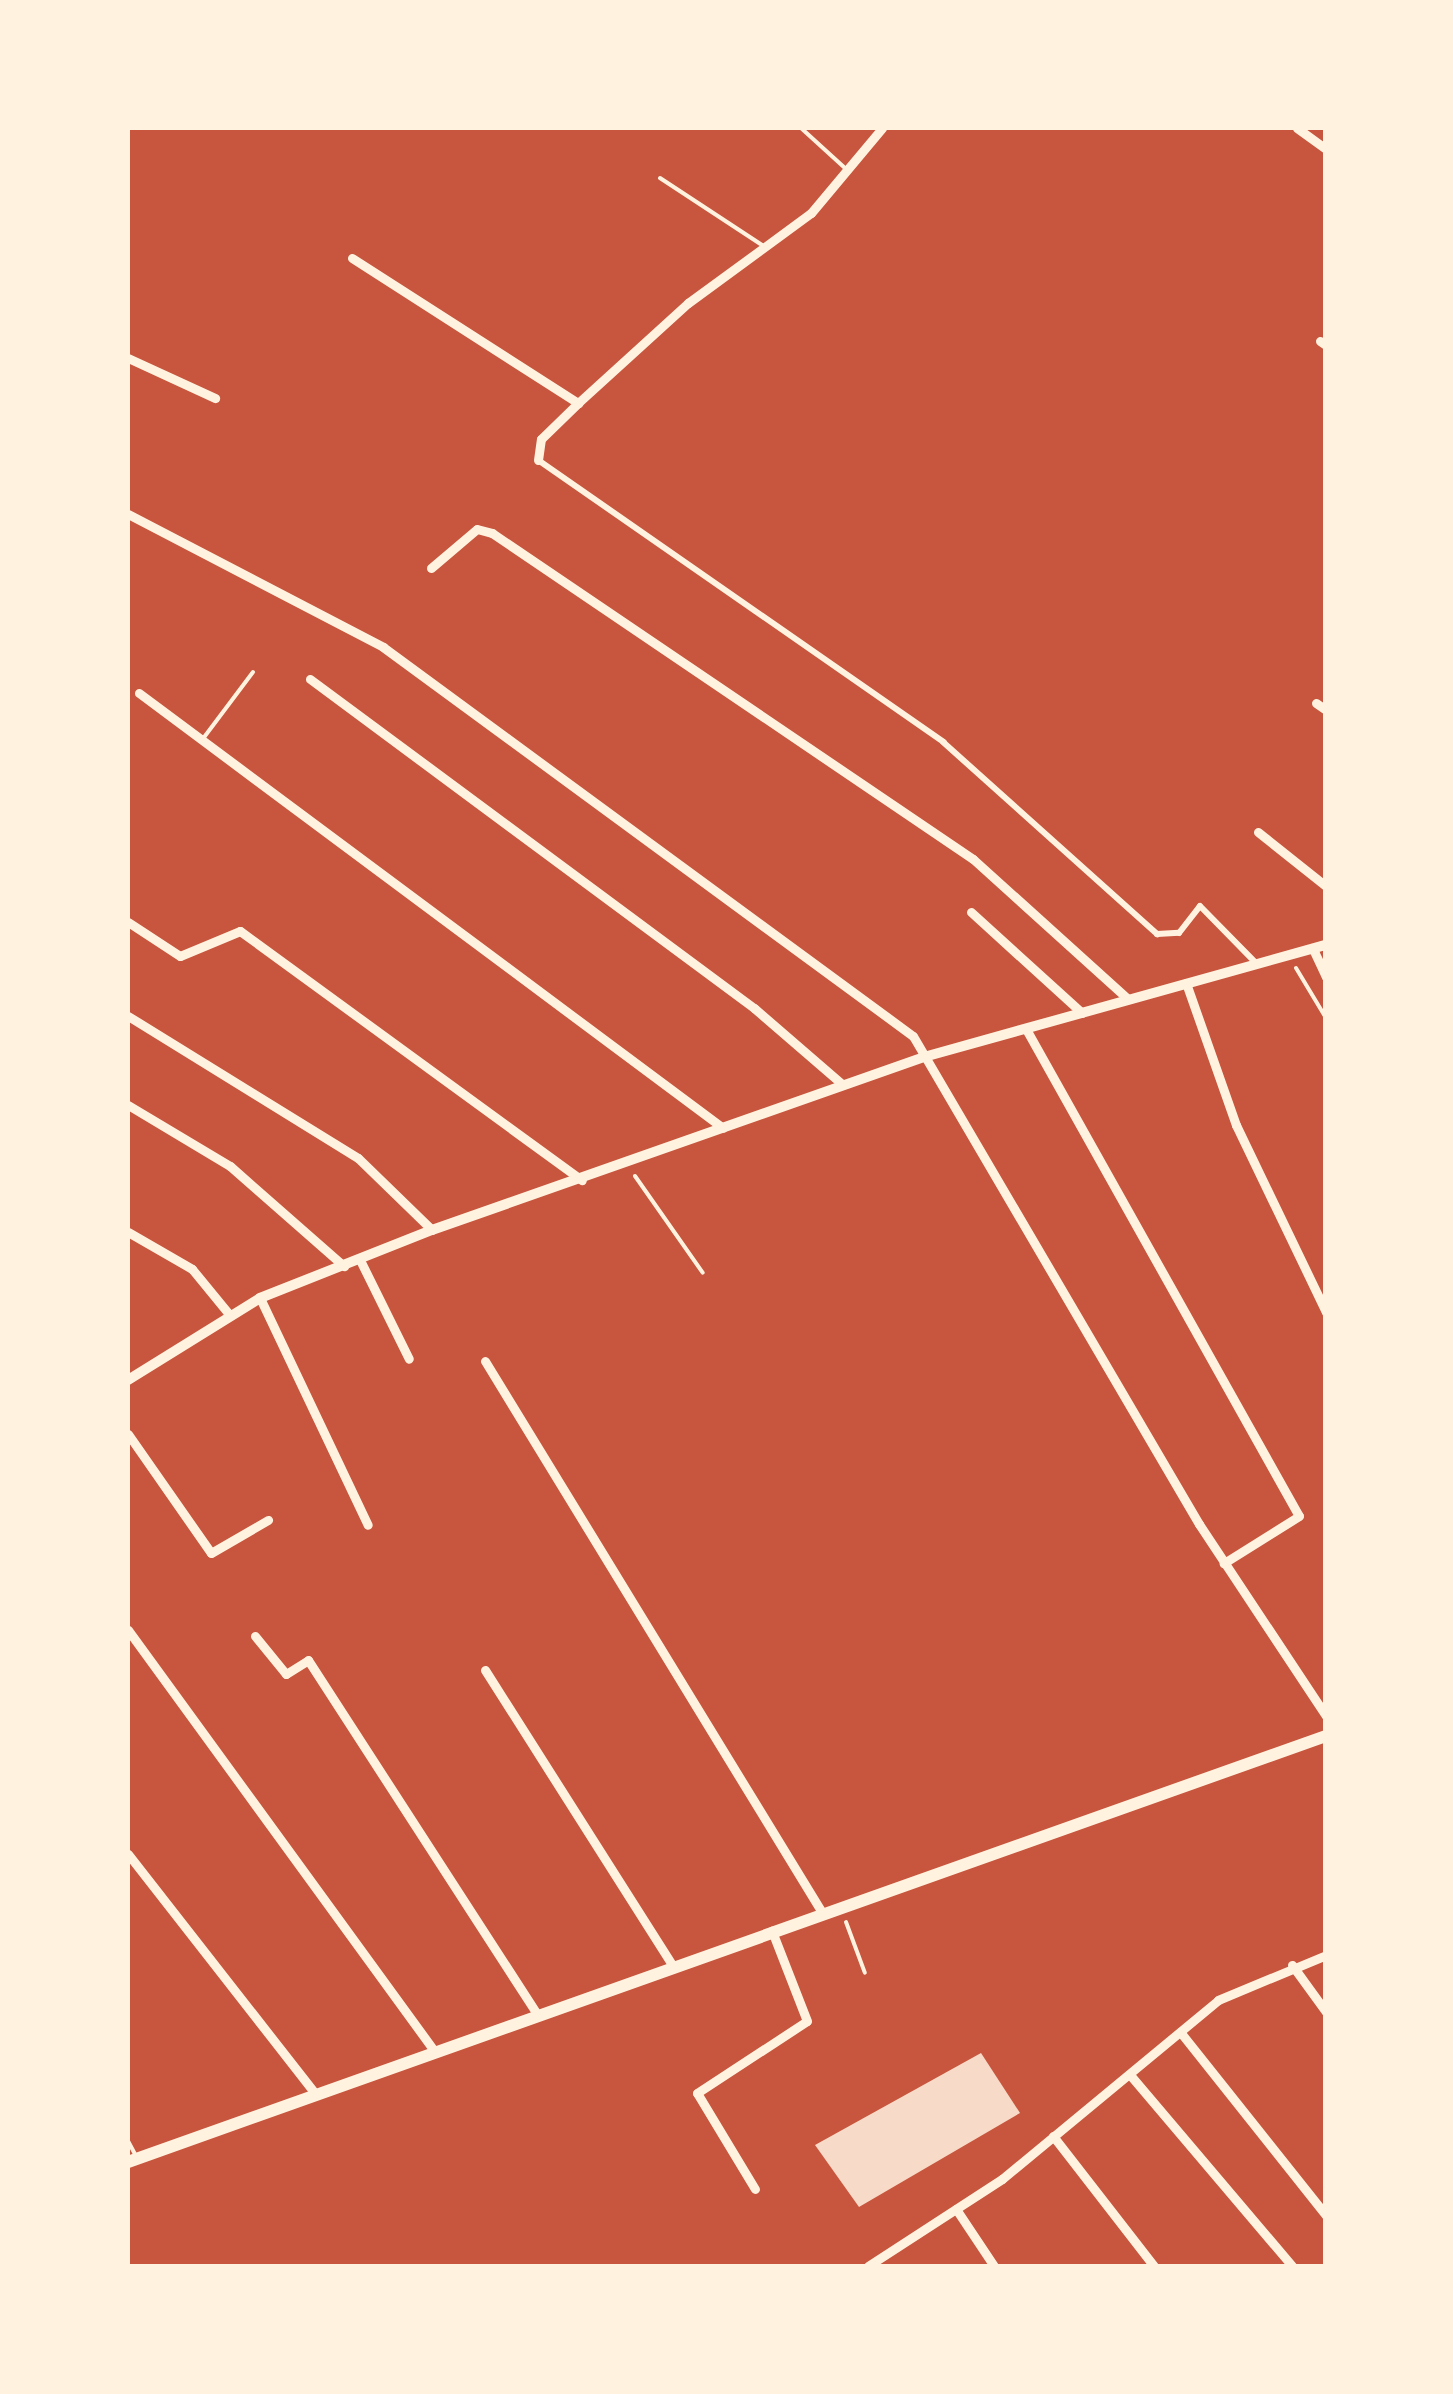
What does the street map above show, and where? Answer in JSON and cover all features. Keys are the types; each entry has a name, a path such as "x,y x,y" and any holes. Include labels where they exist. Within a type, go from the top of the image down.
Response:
{"main road":[{"path":"133,2160 672,1965 1326,1736"}],"street":[{"path":"882,128 811,213 762,246 540,439 538,460 943,742 1156,934 1180,932 1200,906 1256,963"},
{"path":"1297,128 1326,148"},
{"path":"352,258 578,403"},
{"path":"128,358 215,398"},
{"path":"128,514 383,647 510,749 878,1004 924,1057 1224,1563 1326,1716"},
{"path":"431,568 476,528 492,533 973,859 1128,1000"},
{"path":"310,680 754,1008 842,1084"},
{"path":"139,693 722,1128"},
{"path":"1316,703 1326,710"},
{"path":"1258,832 1326,886"},
{"path":"971,912 1082,1013"},
{"path":"128,922 180,956 240,931 582,1180"},
{"path":"128,1380 260,1298 432,1230 924,1057 1326,944"},
{"path":"1313,948 1326,977"},
{"path":"1186,983 1236,1125 1326,1312"},
{"path":"128,1016 358,1158 432,1230"},
{"path":"1026,1029 1299,1516 1224,1563"},
{"path":"128,1106 230,1166 344,1266"},
{"path":"128,1232 192,1269 229,1314"},
{"path":"360,1260 409,1359"},
{"path":"260,1298 368,1525"},
{"path":"485,1360 823,1914"},
{"path":"128,1434 211,1553 268,1520"},
{"path":"128,1630 436,2052"},
{"path":"255,1636 286,1674 308,1660 538,2014"},
{"path":"485,1670 672,1965"},
{"path":"128,1854 316,2095"},
{"path":"754,2189 697,2093 806,2021 772,1930"},
{"path":"868,2266 882,2263 1054,2136 1218,2000 1292,1965 1326,1955"},
{"path":"1292,1965 1326,2012"},
{"path":"1182,2033 1326,2216"},
{"path":"1131,2076 1292,2266"},
{"path":"1054,2136 1154,2266"},
{"path":"956,2209 994,2266"}],"lane":[{"path":"801,128 849,171"},
{"path":"660,178 762,246"},
{"path":"202,740 253,672"},
{"path":"128,2140 133,2160"}],"path":[{"path":"1289,955 1326,1018"},
{"path":"626,1164 703,1272"},
{"path":"840,1908 865,1973"}],"building":[{"path":"981,2053 1020,2113 859,2207 815,2145"}]}
